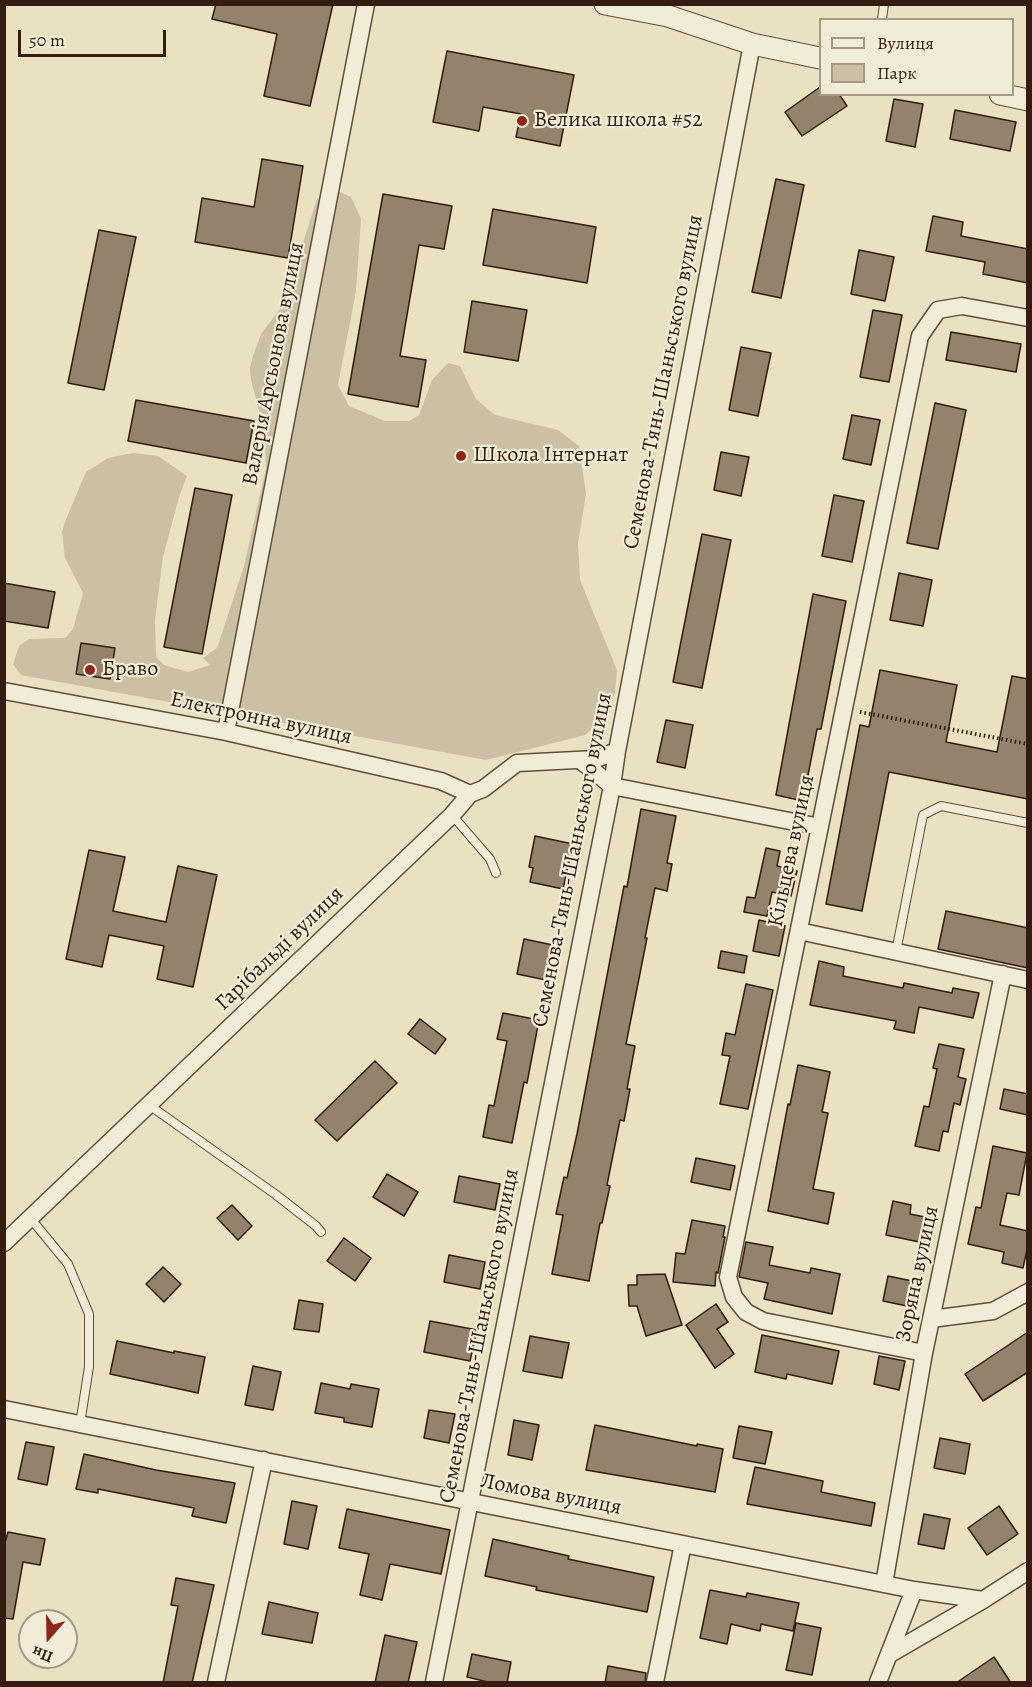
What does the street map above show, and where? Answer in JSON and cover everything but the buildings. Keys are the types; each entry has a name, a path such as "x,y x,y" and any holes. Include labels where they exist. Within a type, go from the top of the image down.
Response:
{"street":[{"name":"Валерія Арсьонова вулиця","path":"226,732 366,4"},
{"path":"605,4 669,10 752,44 819,58"},
{"name":"Семенова-Тянь-Шаньського вулиця","path":"434,1683 612,786 752,44"},
{"path":"1009,96 1028,100"},
{"name":"Кільцева вулиця","path":"924,1353 763,1321 746,1312 734,1297 728,1277 920,336 938,310 963,306 1028,318"},
{"name":"Електронна вулиця","path":"4,691 226,732 441,781 471,794"},
{"name":"Гарібальді вулиця","path":"4,1243 452,815 471,794 483,789 517,763 596,759 617,751"},
{"path":"580,760 612,786 820,827"},
{"path":"799,931 1028,980"},
{"name":"Зоряна вулиця","path":"884,1584 924,1353 1003,974"},
{"path":"931,1319 993,1311 1028,1292"},
{"name":"Ломова вулиця","path":"4,1409 884,1584 983,1600"},
{"path":"216,1683 264,1460"},
{"path":"655,1683 683,1544"},
{"path":"890,1654 1028,1571"},
{"path":"878,1683 915,1590"}],"lane":[{"path":"896,952 923,815 941,806 1028,823"},
{"path":"452,815 490,859 496,873"},
{"path":"149,1105 275,1194 321,1232"},
{"path":"31,1219 68,1264 89,1314 89,1367 80,1424"}],"path":[{"path":"844,708 1028,744"}],"green space":[{"path":"327,191 340,192 351,197 361,219 356,291 338,385 349,406 385,421 409,421 419,415 432,380 448,363 460,366 476,399 495,415 558,430 579,446 586,494 578,543 580,580 617,670 615,693 604,718 585,735 486,760 21,675 13,664 19,646 29,639 65,638 73,629 83,593 65,558 62,532 66,519 86,472 108,458 133,453 158,456 187,476 163,557 155,620 156,657 164,665 188,672 210,665 203,658 217,648 244,566 266,468 264,429 250,368 261,334 283,305 317,199"}],"place":[{"name":"Велика школа #52","path":"522,121"},
{"name":"Школа Інтернат","path":"461,456"},
{"name":"Браво","path":"90,670"}]}
